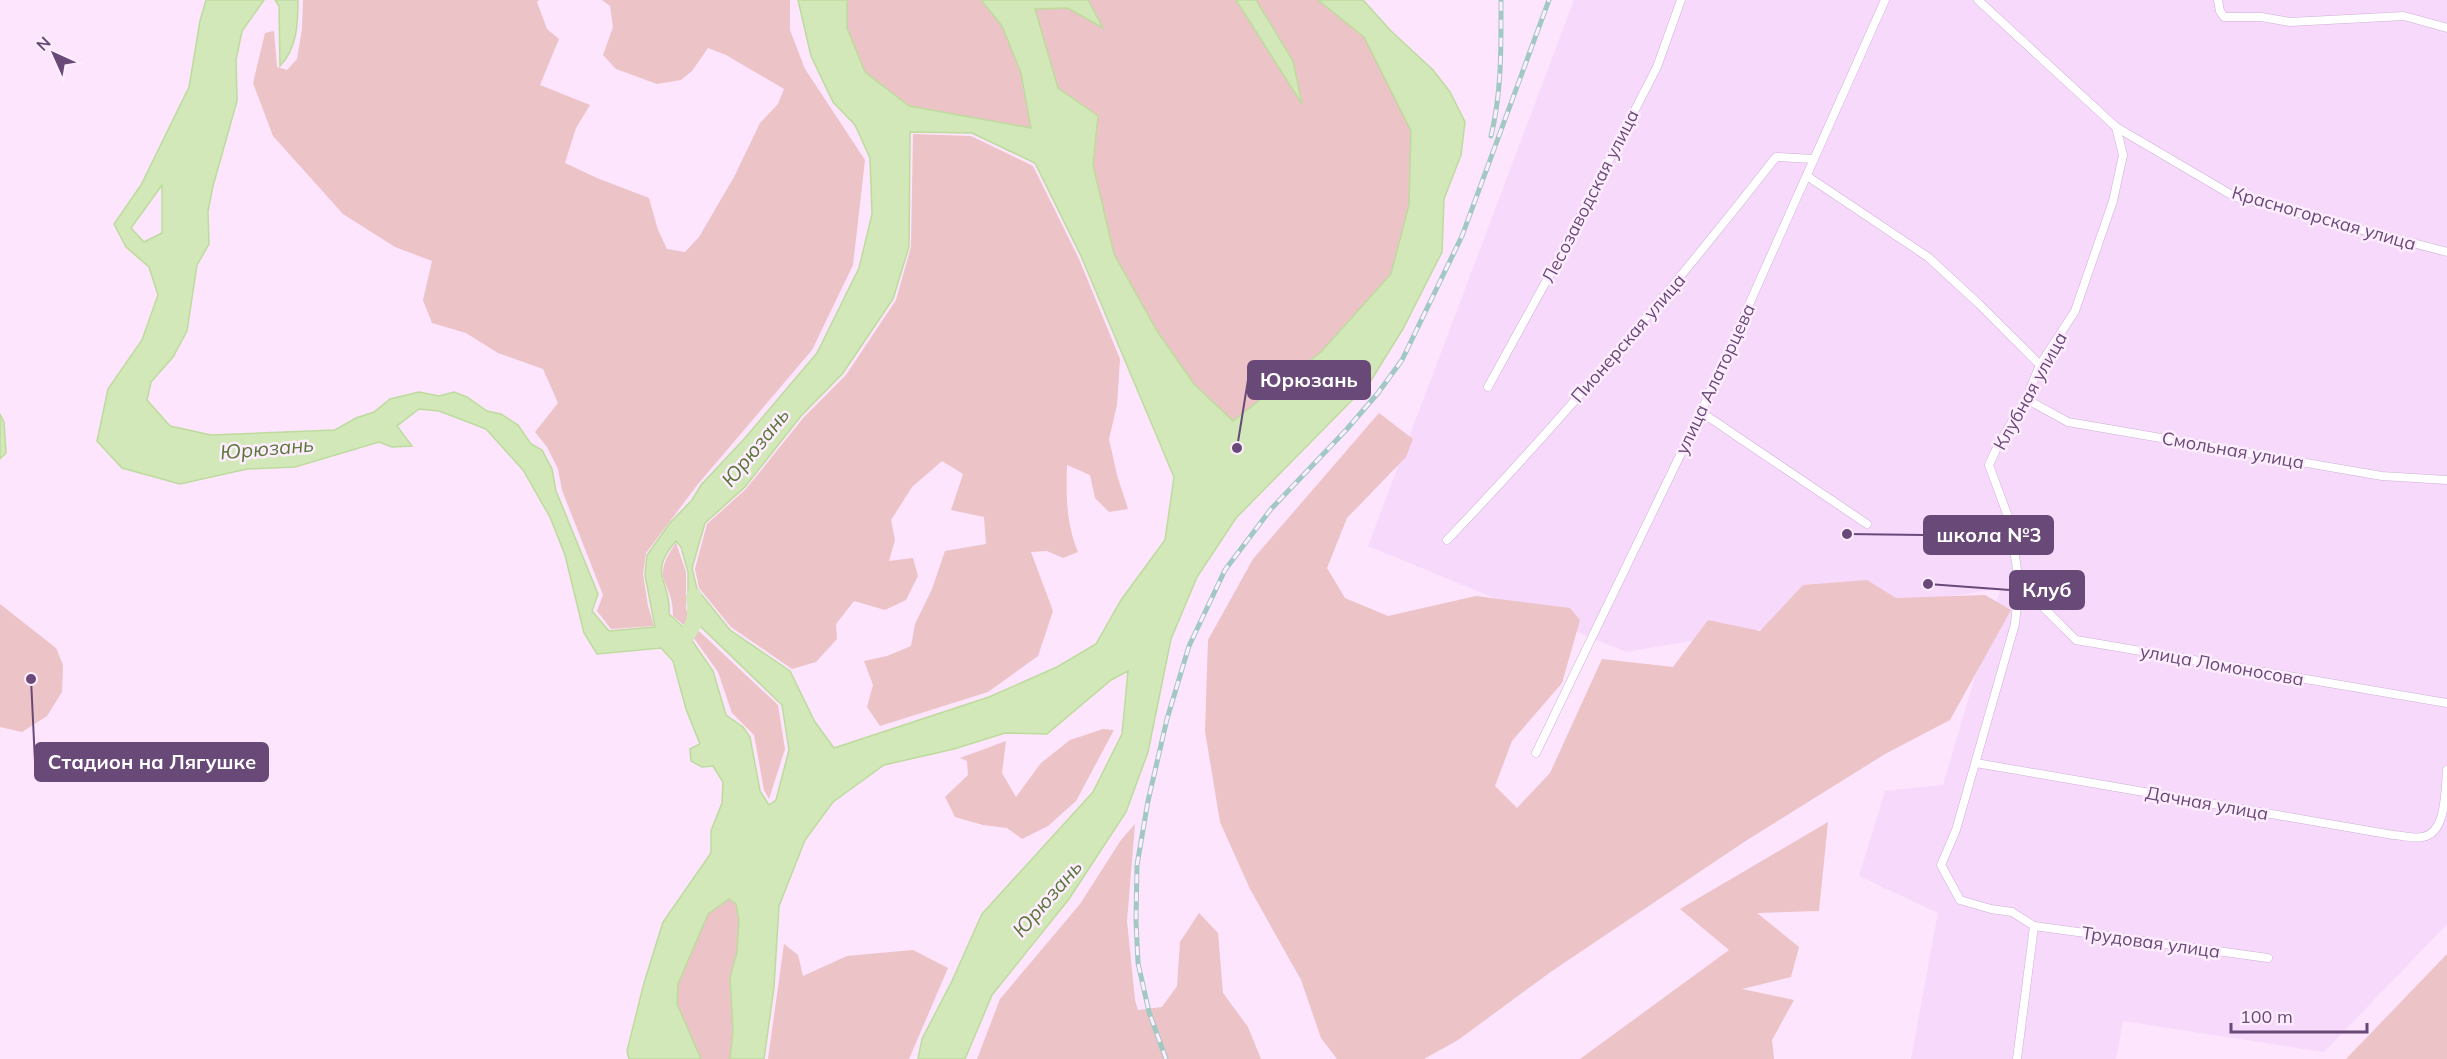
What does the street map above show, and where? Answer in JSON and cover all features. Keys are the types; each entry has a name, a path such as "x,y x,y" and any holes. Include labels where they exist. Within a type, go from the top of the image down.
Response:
{"street":[{"name":"Лесозаводская улица","path":"1488,387 1657,67 1681,0"},
{"name":"улица Алаторцева","path":"1536,753 1701,412 1885,0"},
{"name":"Красногорская улица","path":"1978,0 2116,127 2235,197 2447,252"},
{"path":"2217,1 2224,17 2261,17 2290,22 2404,16 2447,28"},
{"name":"Клубная улица","path":"1976,763 2015,624 2019,583 2010,522 1989,465 1999,442 2026,399 2040,364 2075,311 2112,201 2123,155 2116,127"},
{"name":"Пионерская улица","path":"1447,540 1502,483 1630,338 1702,252 1776,157 1814,159"},
{"path":"1807,176 1928,257 2040,364"},
{"name":"Смольная улица","path":"2026,399 2068,422 2382,476 2447,480"},
{"path":"1701,412 1868,524"},
{"name":"улица Ломоносова","path":"2019,583 2076,640 2447,703"},
{"name":"Дачная улица","path":"1976,763 2392,835 2423,837 2436,830 2441,818 2447,770"},
{"name":"Трудовая улица","path":"1976,763 1956,830 1941,865 1960,900 1990,909 2012,912 2034,926 2268,958"},
{"path":"2017,1059 2034,926"}],"shaded area":[{"path":"303,0 539,0 537,2 547,29 559,39 540,85 590,105 576,128 565,163 649,198 658,230 667,249 685,252 699,237 734,177 760,123 778,104 784,89 726,55 708,48 692,71 681,80 657,84 616,69 603,55 613,27 610,6 602,0 790,0 790,30 805,69 865,160 853,265 812,350 698,484 646,553 643,574 654,626 611,629 597,611 603,595 562,490 558,469 547,447 535,432 558,403 543,369 498,353 466,333 432,323 423,300 432,261 395,247 343,214 273,136 253,83 265,33 274,31 277,67 287,70 297,59 302,29"},
{"path":"847,0 981,0 1002,26 1021,73 1031,128 909,106 865,73 847,28"},
{"path":"1088,0 1236,0 1301,102 1293,61 1256,0 1318,0 1364,37 1411,131 1409,205 1391,274 1321,352 1233,421 1194,384 1157,331 1114,254 1093,165 1098,116 1058,88 1034,8 1068,8 1102,27"},
{"path":"1574,0 2447,0 2447,924 2324,1052 2123,1021 2116,1059 1911,1059 1938,913 1859,876 1885,791 1943,785 2001,588 1626,652 1368,546"},
{"path":"913,134 971,136 1033,166 1079,259 1120,359 1117,405 1109,439 1128,509 1109,512 1095,498 1090,475 1067,465 1069,520 1078,552 1063,558 1047,551 1031,552 1053,611 1038,656 988,692 880,726 867,707 873,685 864,661 887,656 911,646 915,624 932,589 945,551 986,544 984,517 951,510 963,474 942,461 912,487 891,520 895,540 889,561 913,558 918,576 906,600 885,610 854,601 836,624 837,639 816,662 792,669 731,627 699,588 695,569 707,524 746,489 804,417 846,375 896,300 911,247"},
{"path":"1379,413 1413,439 1406,457 1347,518 1327,568 1345,598 1388,616 1476,596 1570,608 1580,620 1562,683 1512,741 1495,786 1517,808 1550,773 1602,659 1673,667 1708,620 1760,631 1803,585 1867,580 1896,598 1985,595 2011,610 1950,720 1885,754 1744,842 1552,971 1458,1040 1424,1059 1337,1059 1321,1038 1301,980 1250,889 1220,822 1205,731 1208,640 1253,559"},
{"path":"676,543 686,572 686,609 691,622 685,626 673,616 670,595 663,574 668,556"},
{"path":"0,604 56,648 63,665 62,692 47,716 22,732 0,727"},
{"path":"699,631 778,705 785,749 769,799 764,790 754,735 732,713 718,672 693,637"},
{"path":"1103,729 1114,730 1076,801 1048,826 1022,839 1007,828 983,825 955,817 945,797 968,775 967,761 960,758 1006,741 1002,773 1016,797 1041,763 1070,740"},
{"path":"1828,822 1819,911 1757,913 1799,947 1791,977 1742,989 1794,1000 1772,1040 1774,1059 1580,1059 1729,950 1680,909"},
{"path":"1135,824 1127,921 1138,1010 1162,1007 1177,986 1180,942 1199,913 1218,933 1223,993 1248,1027 1261,1059 977,1059 1000,999 1080,904 1121,840"},
{"path":"729,899 736,904 739,920 737,952 730,978 733,1031 730,1059 701,1059 677,1004 678,984 708,914"},
{"path":"784,944 798,955 803,976 847,956 913,950 948,968 909,1059 768,1059"},
{"path":"2447,954 2447,1059 2346,1059"}],"water":[{"path":"206,0 264,0 242,31 236,60 237,101 213,186 208,211 209,244 197,265 187,331 173,357 151,382 147,400 170,426 211,435 335,430 356,418 374,412 390,399 419,392 439,396 454,392 467,397 487,411 501,414 518,425 531,444 542,450 552,469 556,491 598,594 592,611 609,631 655,627 645,575 647,555 670,523 692,500 701,485 745,438 817,353 859,268 872,214 870,158 855,125 833,102 811,56 798,0 847,0 847,28 865,72 909,106 1031,128 1021,73 1002,26 981,0 1088,0 1103,28 1068,8 1035,9 1058,88 1098,116 1093,165 1114,254 1157,331 1194,384 1233,421 1321,352 1391,274 1409,205 1411,131 1364,37 1318,0 1363,0 1391,31 1433,70 1450,92 1465,122 1461,155 1444,199 1442,252 1403,329 1370,382 1236,518 1197,577 1171,639 1148,752 1126,812 1069,899 992,995 965,1059 918,1059 922,1039 952,981 982,914 1093,792 1122,734 1128,671 1111,680 1047,734 1005,733 954,749 884,765 833,802 805,840 779,906 774,987 764,1059 730,1059 733,1031 730,978 737,952 739,920 736,904 729,899 708,914 678,984 677,1004 701,1059 629,1059 627,1051 644,983 663,922 711,853 711,831 722,803 723,782 713,766 702,767 691,761 690,749 700,744 686,709 673,661 661,648 597,654 584,633 565,555 550,517 523,470 486,429 439,411 419,409 397,426 412,446 392,447 379,442 295,467 247,469 180,484 122,468 97,441 108,389 142,340 158,295 149,267 126,247 114,224 141,185 189,87 200,21","holes":["910,132 972,133 1035,163 1081,256 1174,477 1165,540 1121,600 1096,644 1057,667 989,697 834,748 815,722 790,671 730,630 697,589 692,568 705,523 745,487 801,416 843,373 893,299 909,247","162,185 162,233 144,242 131,228","676,541 681,547 688,572 688,610 700,626 782,705 789,750 776,800 769,805 760,791 750,737 743,727 726,715 713,671 682,626 669,614 669,603 661,570 667,553"]},
{"path":"275,0 298,0 297,27 293,44 280,66 279,6"},
{"path":"1236,0 1256,0 1293,61 1302,104"},
{"path":"0,414 4,422 6,453 0,459"}],"waterway":[{"name":"Юрюзань","path":"687,654 682,641 694,621 694,597"}],"railway":[{"path":"1491,136 1499,85 1501,0"},
{"path":"1166,1059 1149,1012 1138,963 1137,865 1148,801 1167,719 1189,646 1225,570 1271,509 1347,429 1378,393 1402,360 1462,236 1549,0"}],"place":[{"name":"Юрюзань","path":"1237,448"},
{"name":"школа №3","path":"1847,534"},
{"name":"Клуб","path":"1928,584"},
{"name":"Cтадион на Лягушке","path":"31,679"}]}
